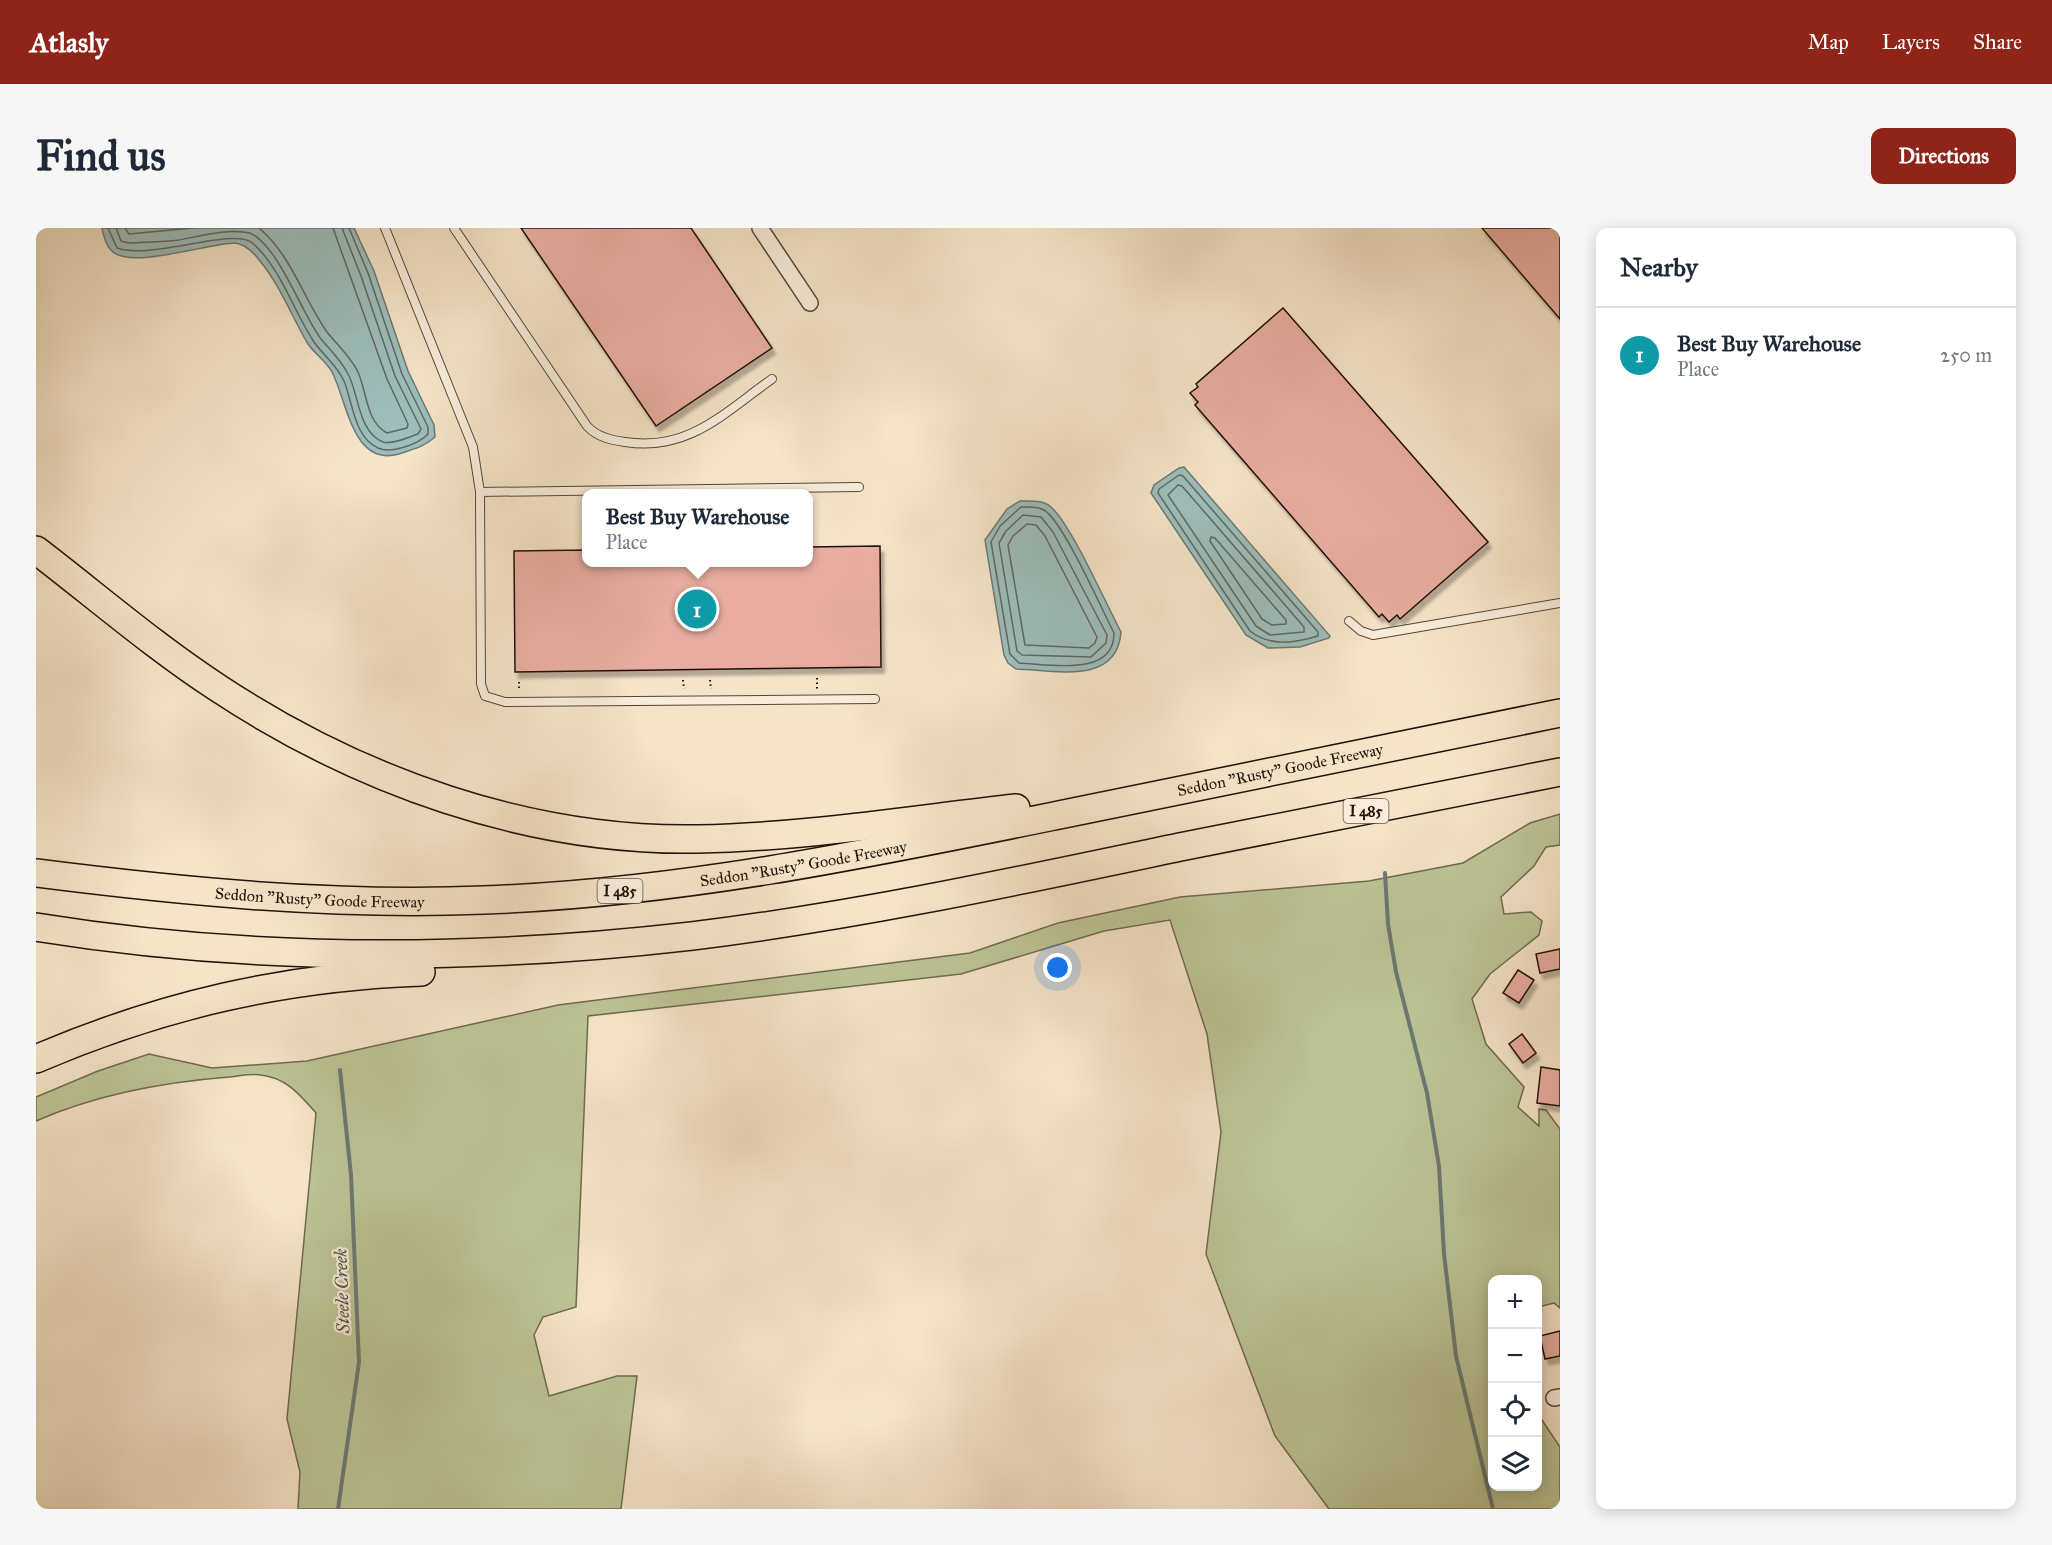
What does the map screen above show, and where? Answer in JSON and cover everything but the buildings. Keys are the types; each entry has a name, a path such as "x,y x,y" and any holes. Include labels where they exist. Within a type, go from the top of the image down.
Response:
{"highway":[{"path":"36,550 216,687 310,742 369,771 428,793 487,811 547,825 649,837 697,839 774,835 1196,787"},
{"name":"Seddon \"Rusty\" Goode Freeway","path":"36,873 148,887 263,897 369,901 484,900 611,892 729,878 866,854 1560,713"},
{"name":"I 485","path":"36,927 174,944 343,955 425,955 552,950 694,936 966,891 1560,772"},
{"path":"36,1059 165,1011 246,991 341,977 440,972 694,936"}],"street":[{"path":"760,228 810,303"}],"lane":[{"path":"385,228 473,447 480,492 481,684 485,696 506,702 875,699"},
{"path":"454,228 588,426 599,435 629,443 676,441 704,427 772,379"},
{"path":"707,489 859,487"},
{"path":"480,492 582,491"},
{"path":"1349,621 1367,634 1381,635 1560,603"}],"green space":[{"path":"1560,814 1560,845 1546,847 1534,866 1501,897 1504,914 1531,912 1542,921 1539,935 1490,974 1472,999 1486,1044 1524,1087 1518,1107 1539,1126 1539,1109 1546,1110 1560,1129 1560,1308 1554,1303 1542,1306 1542,1275 1488,1275 1488,1491 1542,1491 1542,1420 1560,1447 1560,1509 1329,1509 1275,1436 1206,1254 1221,1132 1207,1034 1170,920 1104,931 961,974 588,1016 576,1307 543,1317 534,1335 549,1396 617,1376 637,1376 621,1509 298,1509 300,1472 287,1419 316,1113 286,1084 270,1077 254,1074 180,1082 131,1091 82,1104 36,1121 36,1097 98,1071 149,1054 212,1068 307,1061 558,1005 970,953 1058,923 1180,897 1369,881 1463,863 1530,823"}],"water":[{"path":"102,228 354,228 374,271 408,371 434,425 435,437 414,449 399,454 383,455 371,451 361,441 347,414 332,372 308,344 267,270 246,247 235,243 223,244 137,258 113,252"},
{"path":"1184,467 1330,636 1329,638 1300,647 1268,648 1246,635 1151,493 1154,485"},
{"path":"1020,501 1044,503 1051,507 1059,517 1069,531 1121,632 1117,649 1108,661 1096,668 1065,672 1016,669 1008,663 1004,655 985,540 1007,509"}],"waterway":[{"path":"1385,873 1388,924 1396,972 1427,1093 1439,1166 1444,1254 1456,1356 1493,1509"},
{"name":"Steele Creek","path":"338,1509 359,1362 351,1175 340,1070"}],"place":[{"name":"Best Buy Warehouse","path":"697,609"}]}
